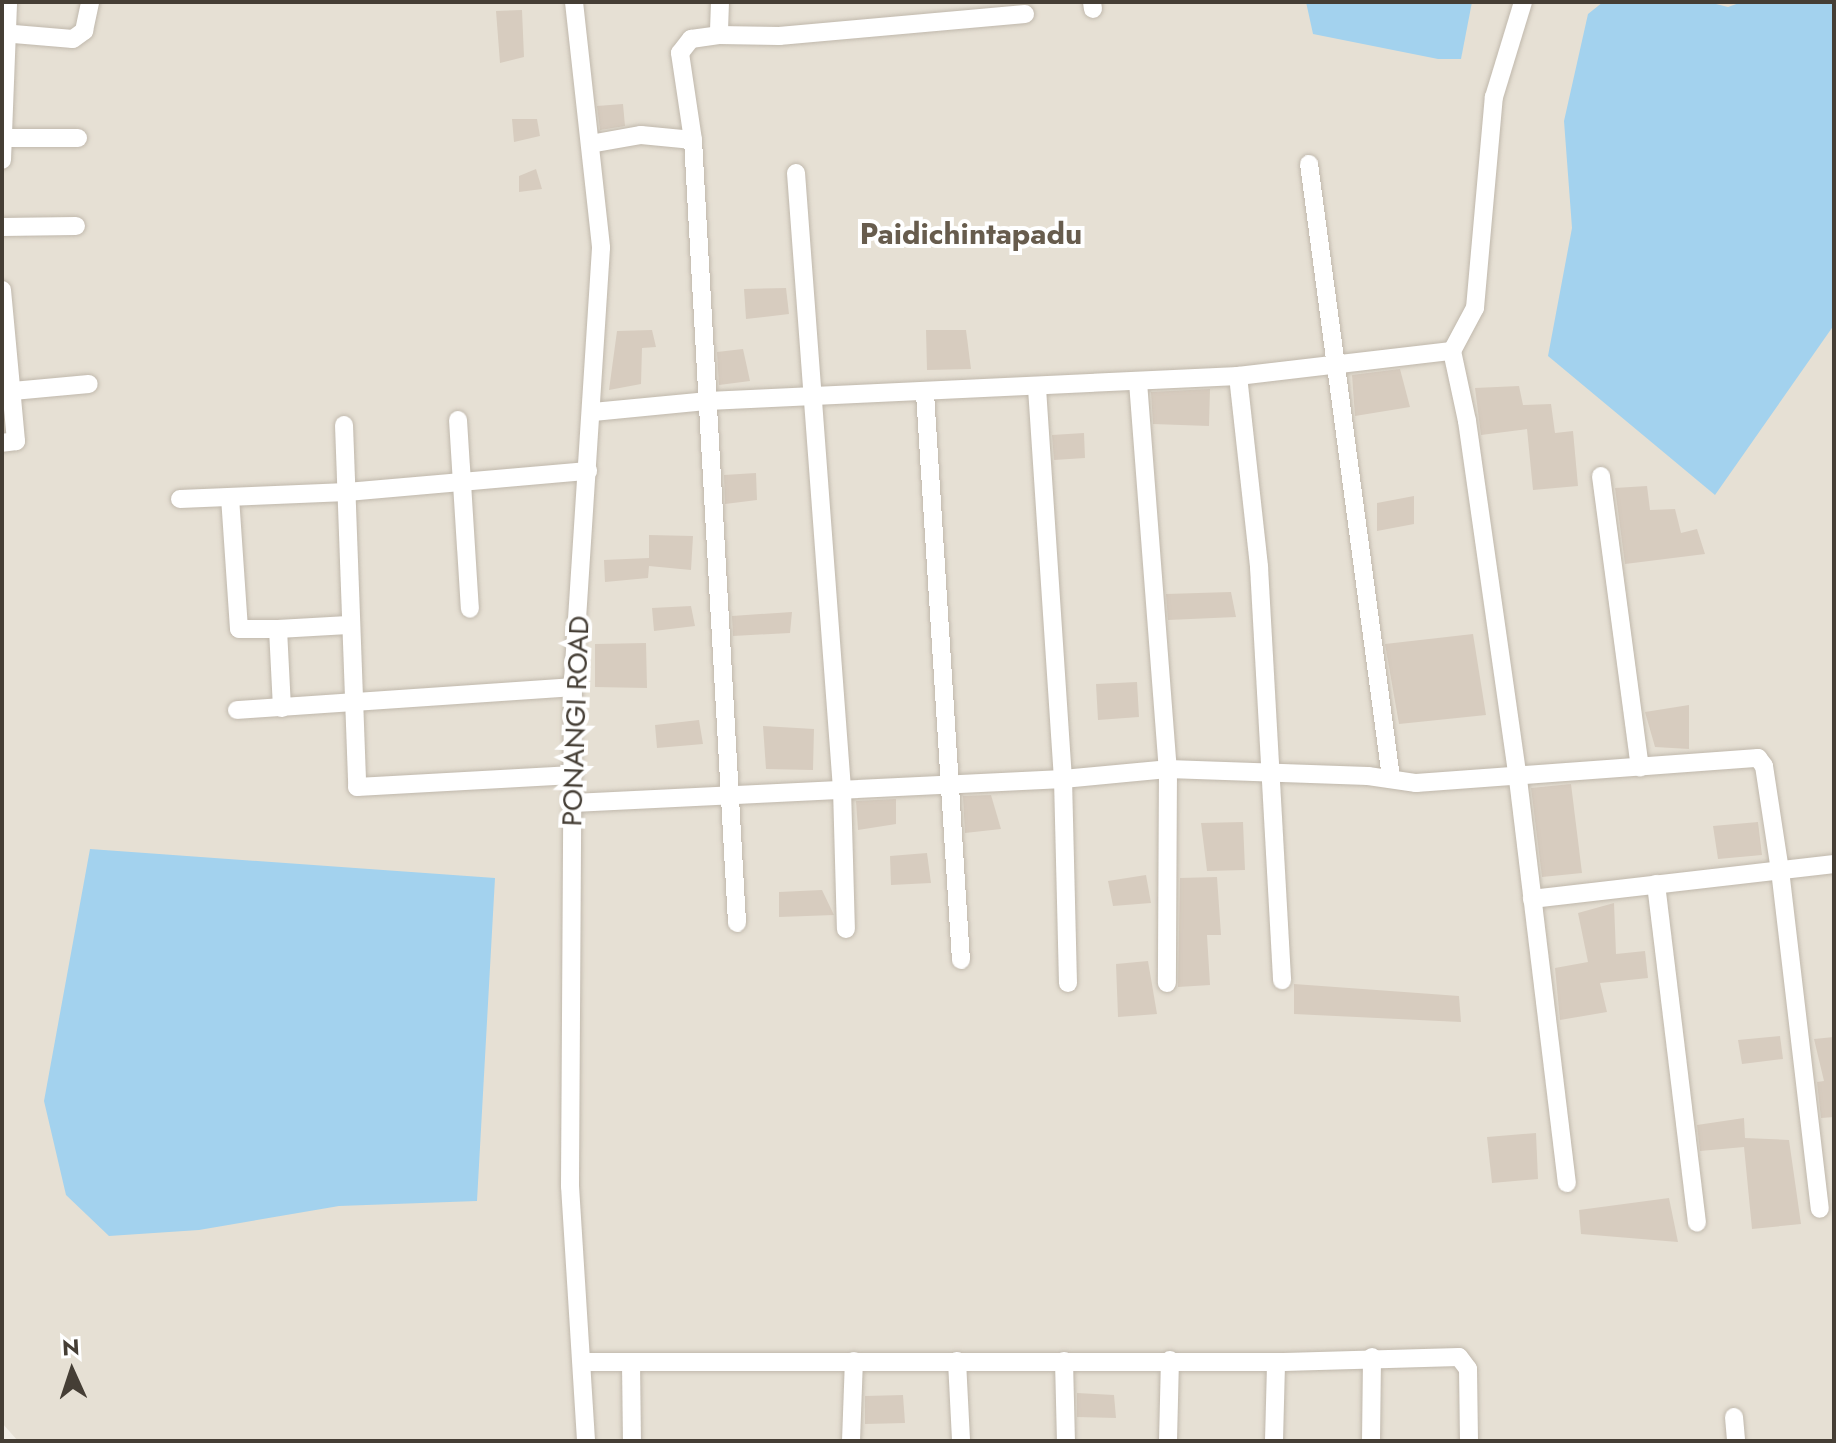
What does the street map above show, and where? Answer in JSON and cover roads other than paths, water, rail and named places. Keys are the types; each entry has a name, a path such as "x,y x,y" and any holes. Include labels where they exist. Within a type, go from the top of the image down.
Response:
{"street":[{"path":"2,160 4,33 8,2"},
{"path":"4,33 73,39 84,31 90,2"},
{"name":"PONANGI ROAD","path":"574,2 601,248 593,412 573,687 570,1186 586,1441"},
{"path":"719,35 720,2"},
{"path":"1523,2 1494,97 1475,308 1452,351 1467,421 1518,779 1567,1183"},
{"path":"737,923 734,796 719,632 708,401 695,238 693,140 680,53 691,39 719,35 779,36 944,11 1025,14"},
{"path":"590,144 641,135 693,140"},
{"path":"3,138 78,138"},
{"path":"1309,164 1391,778"},
{"path":"796,173 816,398 842,789 846,929"},
{"path":"2,227 76,226"},
{"path":"2,290 6,392 16,441 2,443"},
{"path":"593,412 708,401 1037,388 1238,376 1452,351"},
{"path":"1238,376 1259,567 1267,770 1282,980"},
{"path":"1138,382 1168,769 1167,983"},
{"path":"6,392 89,384"},
{"path":"1037,388 1063,779 1068,983"},
{"path":"925,393 946,782 961,960"},
{"path":"458,420 470,609"},
{"path":"344,425 348,625 357,787 573,775"},
{"path":"180,499 347,492 588,471"},
{"path":"1601,476 1640,767"},
{"path":"230,497 239,629 348,625"},
{"path":"278,629 282,708"},
{"path":"237,710 573,687"},
{"path":"573,803 946,782 1063,779 1168,769 1267,770 1391,778 1416,783 1518,779 1758,758 1764,766 1780,870 1820,1209"},
{"path":"1532,899 1834,864"},
{"path":"1656,884 1697,1223"},
{"path":"582,1362 1276,1362 1372,1357 1465,1361 1469,1441"},
{"path":"1371,1441 1372,1357"},
{"path":"1168,1441 1170,1360"},
{"path":"851,1441 854,1361"},
{"path":"957,1361 961,1441"},
{"path":"1064,1361 1066,1441"},
{"path":"631,1362 632,1441"},
{"path":"1274,1441 1276,1362"},
{"path":"1734,1417 1736,1441"}],"water":[{"path":"1306,2 1472,2 1461,59 1438,59 1313,34"},
{"path":"1603,2 1708,2 1728,7 1742,2 1834,2 1834,325 1715,495 1548,356 1572,228 1564,121 1588,14"},
{"path":"90,849 495,878 477,1201 339,1206 199,1230 109,1236 66,1195 44,1101"}],"district":[{"name":"Paidichintapadu","path":"971,234"}]}
